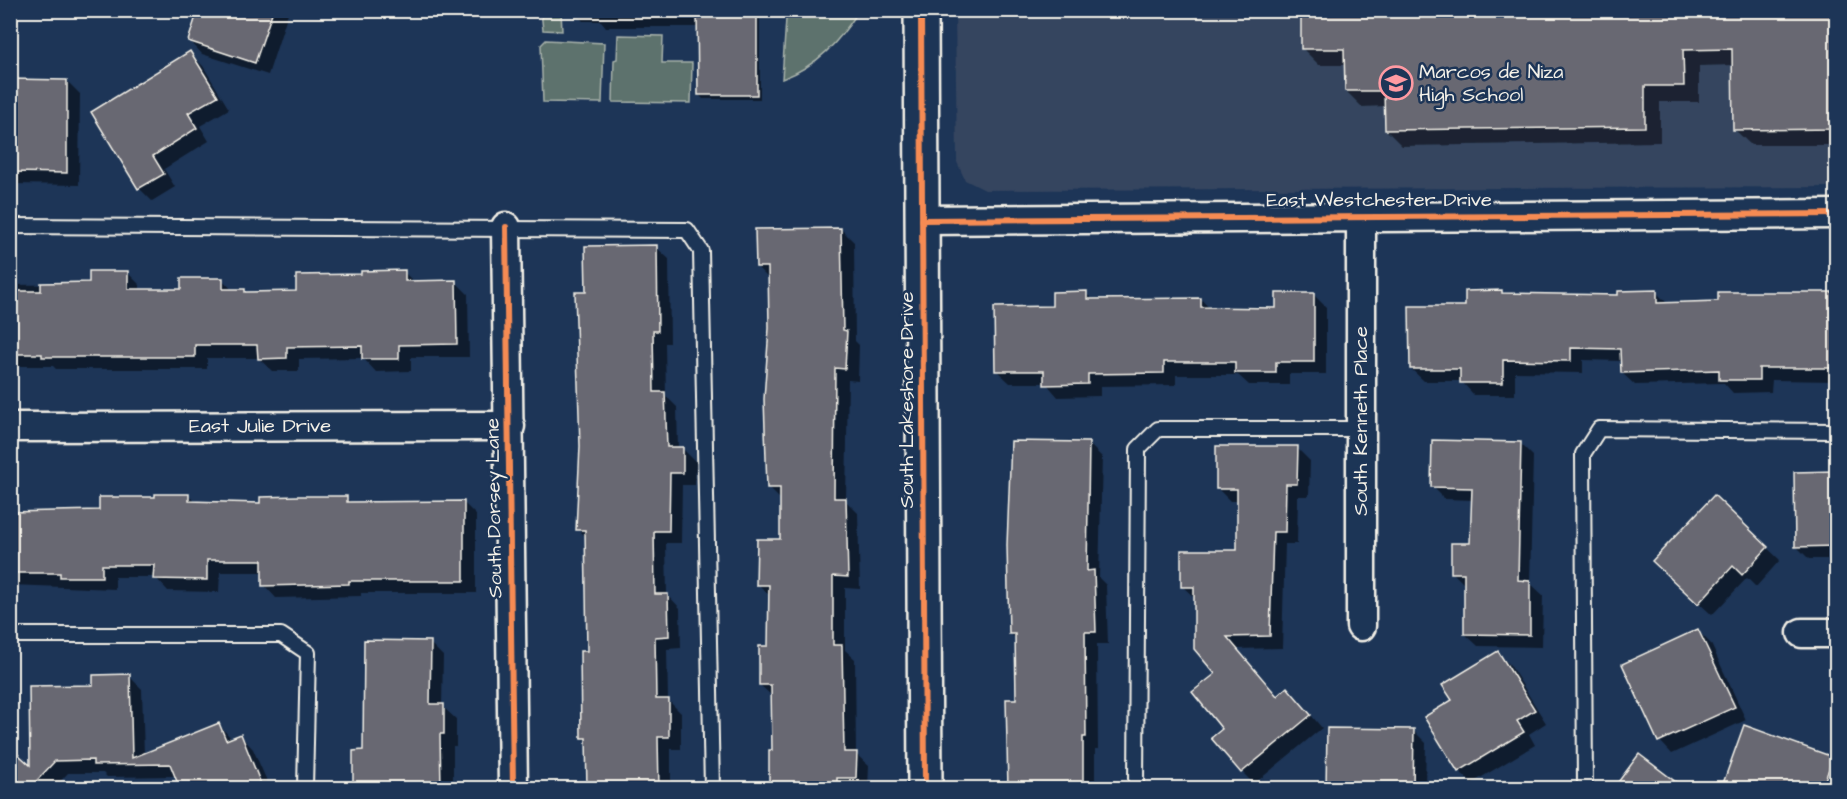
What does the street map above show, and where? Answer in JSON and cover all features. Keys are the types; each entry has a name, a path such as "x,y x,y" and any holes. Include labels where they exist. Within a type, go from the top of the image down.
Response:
{"street":[{"name":"South Lakeshore Drive","path":"921,10 925,789"},
{"name":"East Westchester Drive","path":"922,220 1836,214"},
{"name":"South Kenneth Place","path":"1361,216 1361,626"},
{"name":"South Dorsey Lane","path":"506,227 513,789"},
{"name":"East Julie Drive","path":"10,427 510,426"},
{"path":"1802,633 1836,633"}],"lane":[{"path":"10,226 506,227 687,230 701,251 712,789"},
{"path":"1136,789 1138,449 1158,429 1361,429"},
{"path":"1585,789 1583,454 1599,429 1836,430"},
{"path":"10,635 281,635 308,653 305,789"}],"shaded area":[{"name":"Marcos de Niza High School","path":"955,11 1836,11 1836,187 985,190 965,180 957,162"}],"green space":[{"path":"796,10 859,11 843,33 817,60 782,79 786,19"},
{"path":"541,11 561,11 562,31 543,30"},
{"path":"618,35 663,36 662,63 692,63 691,103 613,102 614,60 617,59"},
{"path":"546,40 604,43 602,103 543,102 541,45"}],"building":[{"path":"198,10 273,10 255,63 188,41"},
{"path":"697,10 757,10 757,95 698,95"},
{"path":"1301,10 1836,10 1836,129 1733,130 1732,49 1683,50 1684,86 1645,86 1645,127 1385,130 1384,91 1345,91 1344,49 1301,49"},
{"path":"190,51 218,96 188,113 197,128 153,156 164,174 138,189 91,112"},
{"path":"10,79 67,80 67,173 10,172"},
{"path":"841,228 843,330 847,331 845,369 835,368 834,498 846,498 848,577 833,576 833,645 842,645 844,752 857,752 856,778 837,778 837,789 769,789 769,750 772,750 771,685 759,685 759,646 768,646 769,585 756,585 757,539 780,539 780,488 767,488 764,399 769,328 768,267 756,267 755,229"},
{"path":"657,245 658,331 653,331 654,392 665,392 667,447 683,447 683,473 670,473 669,531 654,531 655,594 668,594 669,636 655,637 656,699 669,699 669,737 658,737 659,789 587,789 586,738 581,738 580,651 587,651 585,530 576,530 580,446 575,292 586,292 585,246"},
{"path":"405,270 405,281 456,280 457,344 399,345 399,359 362,359 362,346 287,347 287,358 258,359 257,345 195,345 195,357 42,357 42,354 10,354 10,291 41,291 41,283 89,282 89,271 128,271 128,289 181,289 181,278 223,278 223,289 245,289 245,292 296,291 296,275 361,274 361,271"},
{"path":"1502,290 1502,293 1618,295 1618,291 1657,290 1657,303 1718,301 1718,292 1836,292 1836,368 1759,368 1759,380 1719,380 1719,370 1621,373 1620,349 1571,348 1571,361 1503,360 1503,383 1460,383 1460,369 1410,369 1409,306 1465,306 1465,291"},
{"path":"1087,291 1087,299 1201,298 1201,307 1276,308 1276,293 1314,293 1314,362 1276,362 1276,373 1235,373 1235,362 1164,362 1164,373 1088,374 1088,384 1044,385 1044,371 995,371 994,307 1052,306 1052,292"},
{"path":"1432,440 1521,442 1518,580 1530,581 1530,635 1464,634 1464,573 1451,573 1451,543 1470,543 1472,488 1431,487"},
{"path":"1011,441 1089,442 1087,571 1094,570 1096,632 1085,632 1086,737 1083,737 1083,789 1008,789 1006,699 1016,699 1015,634 1009,634 1007,545"},
{"path":"1216,446 1298,446 1297,484 1286,484 1285,532 1273,532 1270,636 1227,637 1277,696 1287,687 1311,715 1241,773 1211,738 1222,729 1192,692 1215,674 1194,649 1194,587 1181,587 1181,550 1237,550 1237,489 1216,489"},
{"path":"1836,471 1836,546 1795,547 1794,472"},
{"path":"155,494 189,494 189,501 260,503 260,497 298,496 347,496 347,502 464,501 464,581 349,581 349,584 262,586 262,560 207,560 207,580 153,579 154,565 102,565 102,577 60,577 60,573 10,573 10,512 99,510 99,497 155,497"},
{"path":"1714,495 1768,547 1742,575 1733,566 1698,604 1652,561"},
{"path":"1698,629 1735,707 1658,742 1622,664"},
{"path":"364,640 431,641 430,704 444,704 444,734 440,734 441,789 353,789 353,751 363,750"},
{"path":"1498,651 1535,710 1517,721 1524,732 1458,772 1424,717 1452,700 1442,685"},
{"path":"130,674 132,758 219,723 226,740 241,734 263,789 180,789 170,764 93,765 93,760 55,761 29,789 10,789 10,747 30,765 29,686 93,685 93,675"},
{"path":"1744,725 1833,757 1822,789 1721,789"},
{"path":"1327,728 1414,729 1413,789 1326,789"},
{"path":"1639,754 1685,789 1613,789"}],"cycle path":[{"path":"921,10 925,788"},
{"path":"922,220 1836,214"},
{"path":"506,227 513,788"}],"place":[{"name":"Marcos de Niza High School","path":"1396,83"}]}
